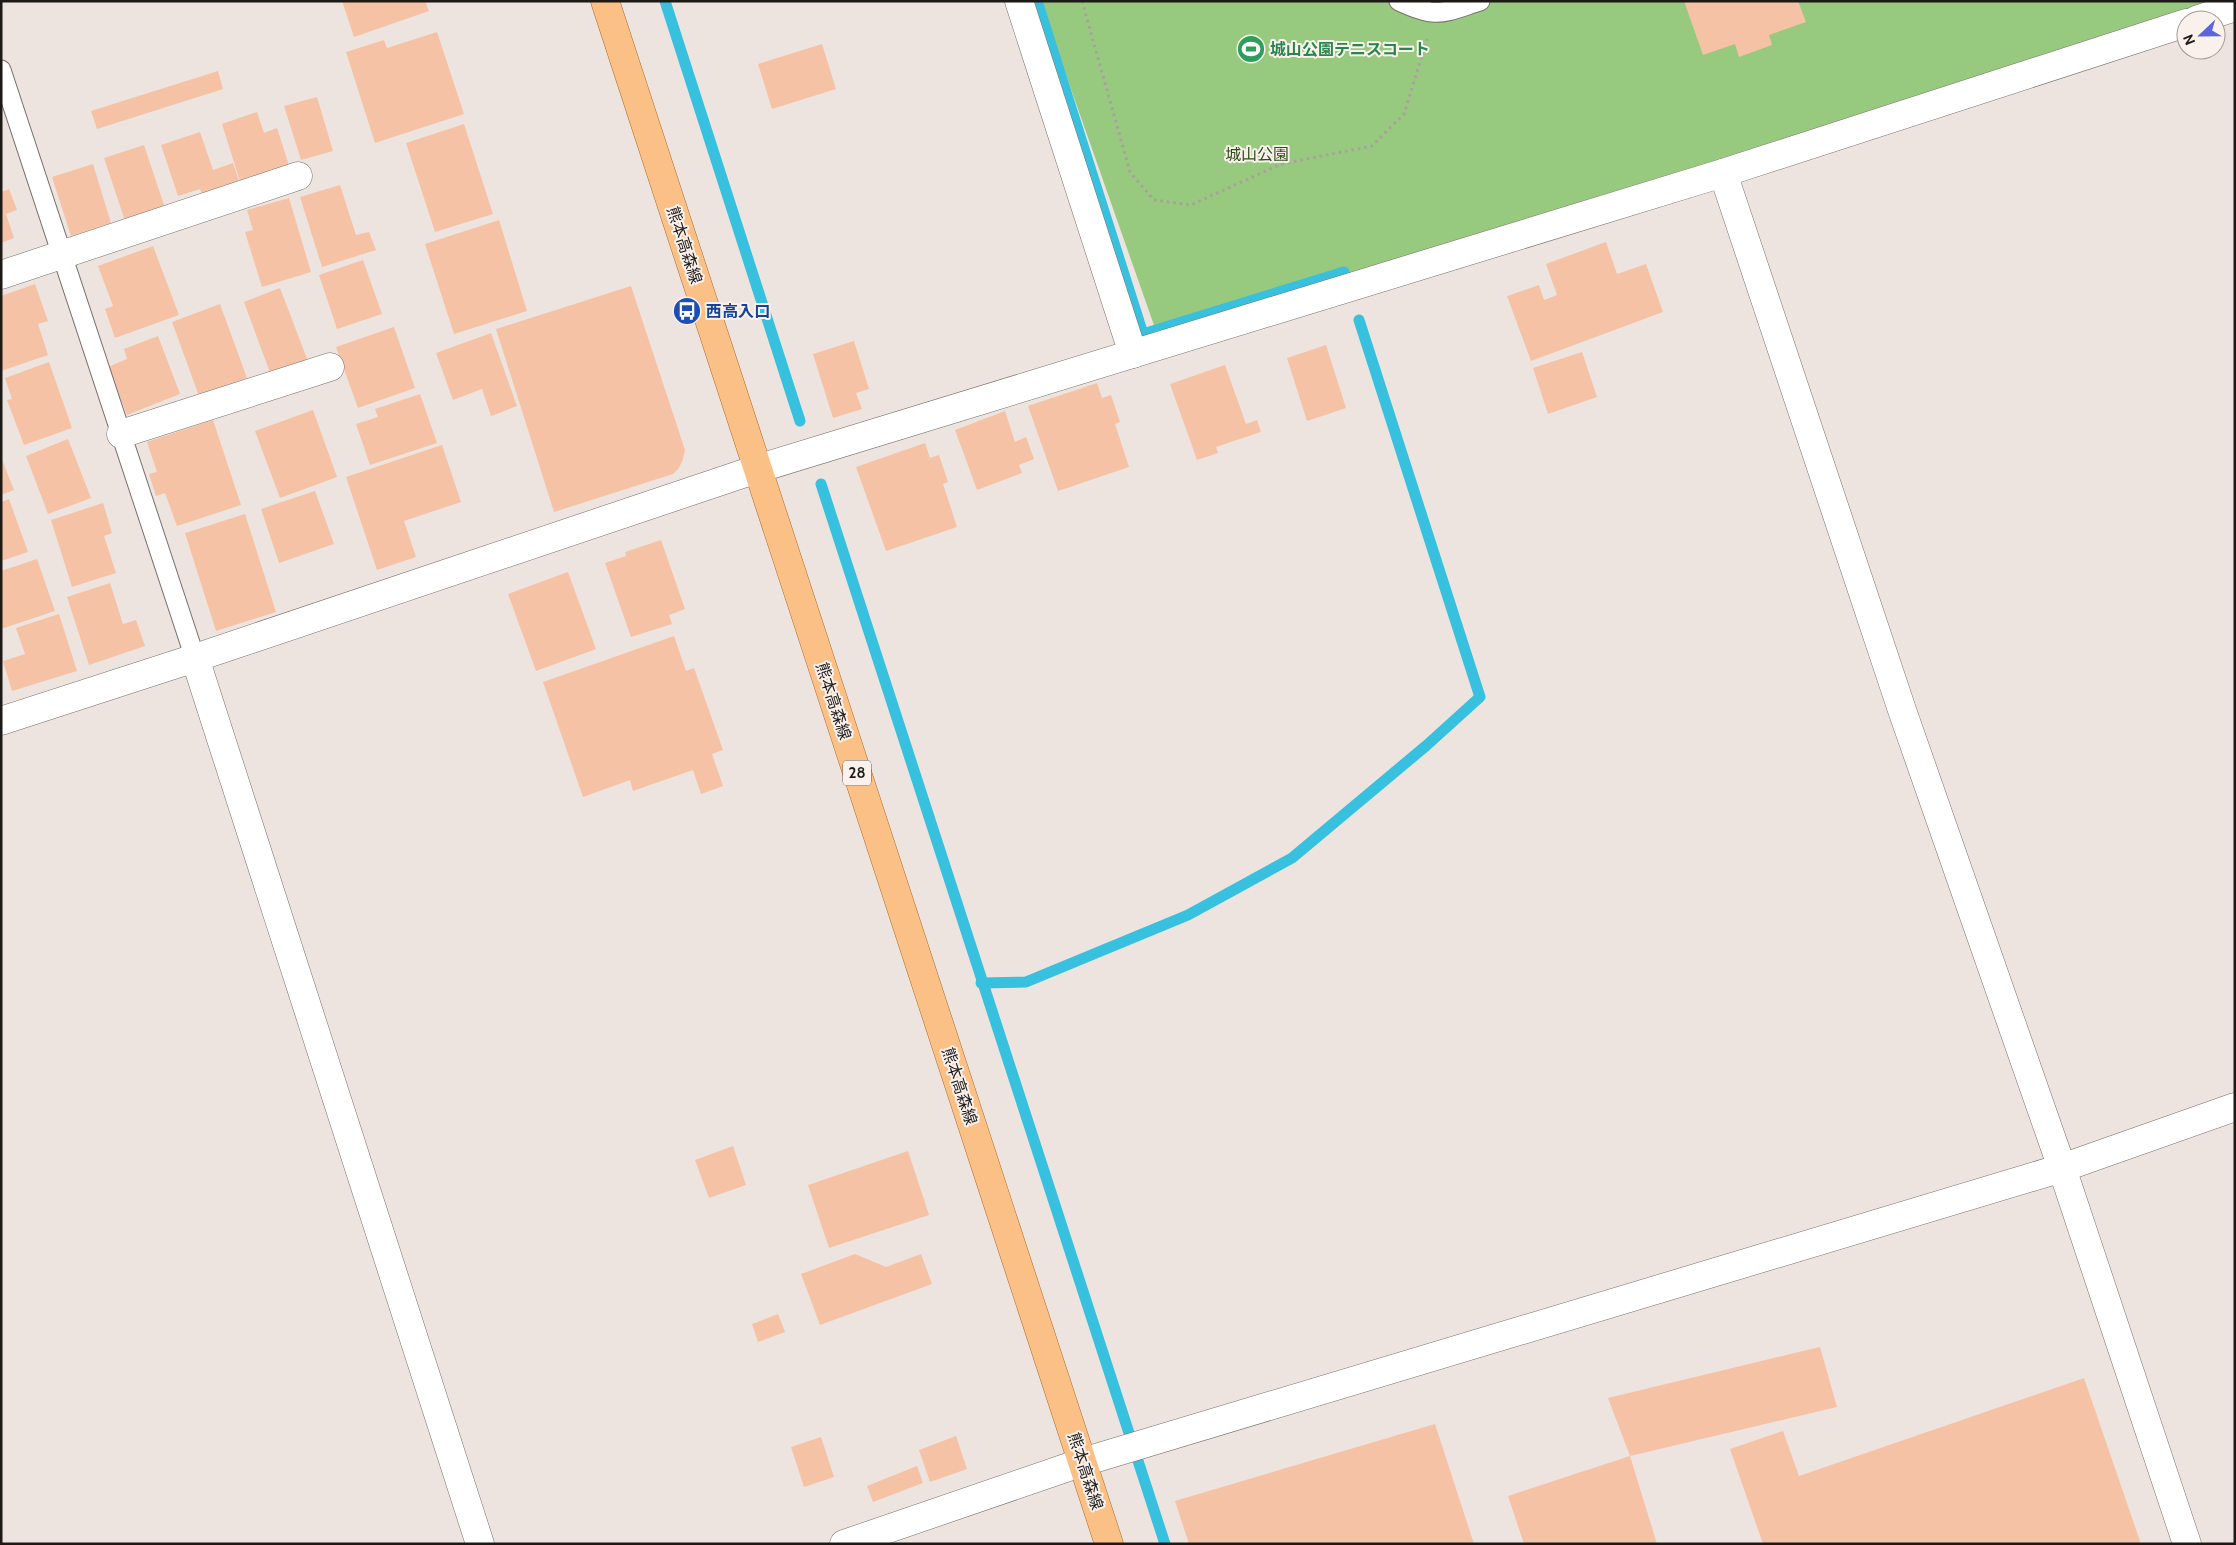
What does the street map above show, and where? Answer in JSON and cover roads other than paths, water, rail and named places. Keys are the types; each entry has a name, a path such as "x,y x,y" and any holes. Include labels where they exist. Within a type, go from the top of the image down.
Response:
{"main road":[{"name":"熊本高森線","path":"606,1 757,469 1084,1462 1109,1544"}],"street":[{"path":"1019,1 1133,354"},
{"path":"1,720 195,658 757,469 1723,173 2176,26"},
{"path":"1723,173 1902,710 2062,1168 2187,1544"},
{"path":"1,275 298,176"},
{"path":"121,434 330,367"},
{"path":"195,658 480,1544"},
{"path":"844,1544 1084,1462 2062,1168 2235,1107"}],"lane":[{"path":"1399,1 1417,10 1435,14 1480,1"},
{"path":"1,70 195,658"}],"waterway":[{"path":"665,1 800,421"},
{"path":"1037,1 1143,334 1344,272"},
{"path":"981,983 1026,982 1188,915 1292,858 1427,745 1480,697 1359,320"},
{"path":"821,484 1165,1544"}],"place":[{"name":"城山公園テニスコート","path":"1251,49"},
{"name":"西高入口","path":"687,311"}],"park label":[{"name":"城山公園","path":"1257,154"}]}
